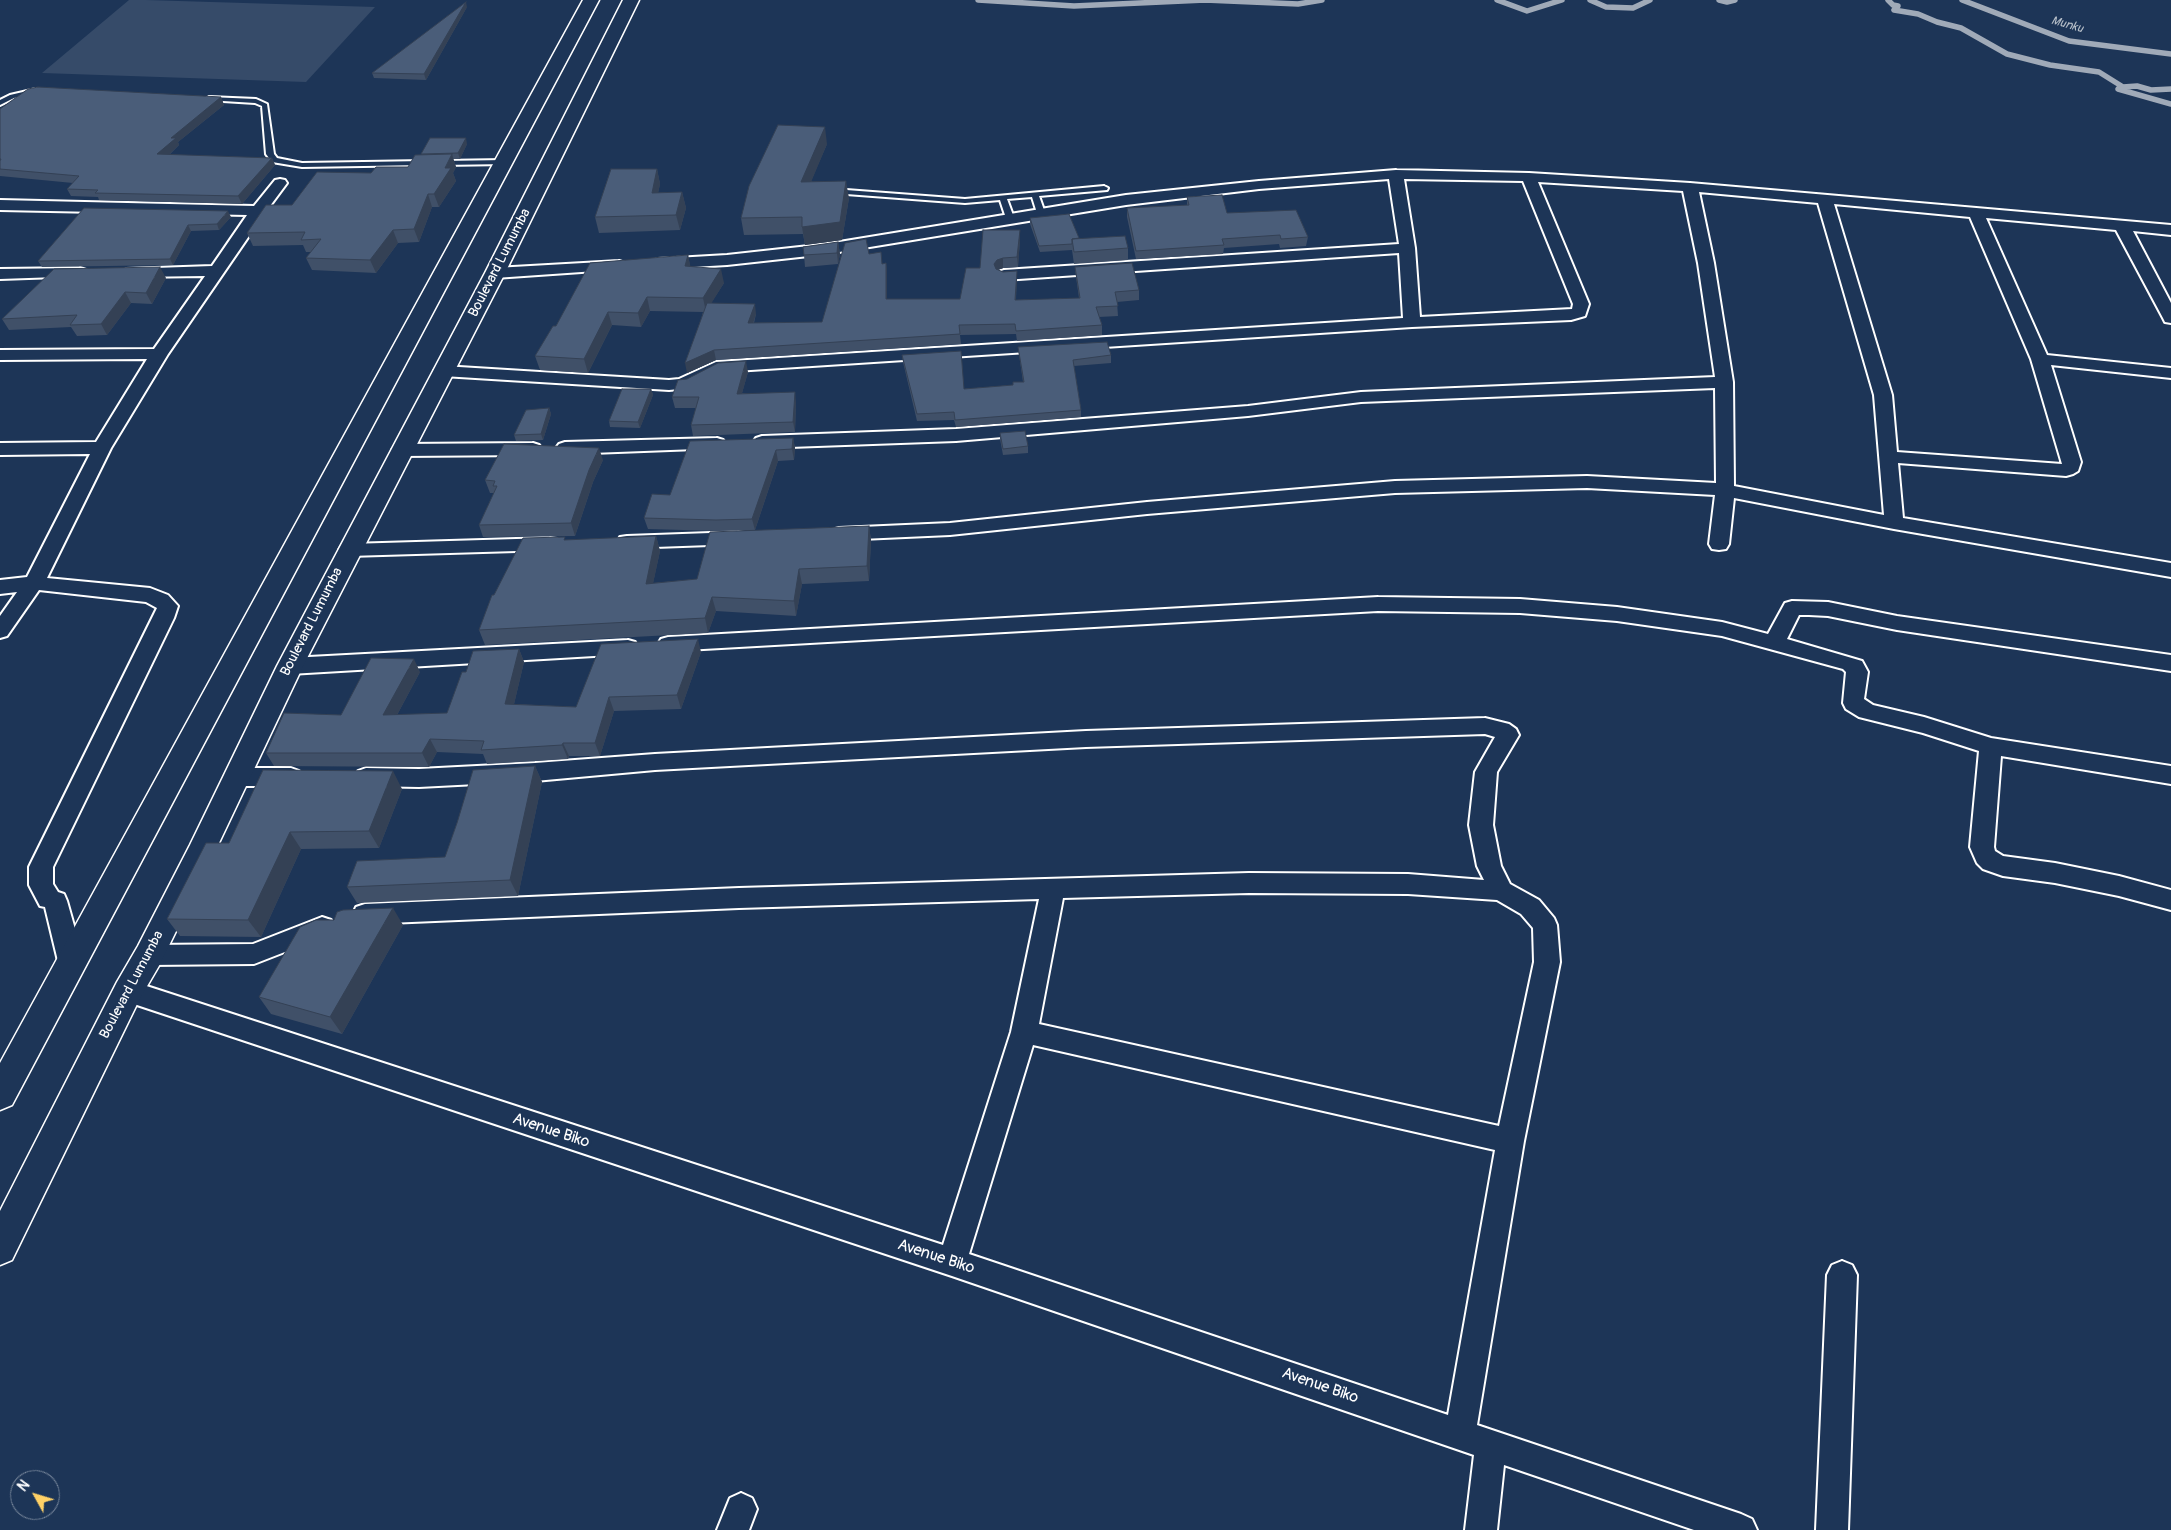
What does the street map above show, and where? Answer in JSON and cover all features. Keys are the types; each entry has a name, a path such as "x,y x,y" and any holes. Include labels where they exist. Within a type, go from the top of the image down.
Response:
{"highway":[{"path":"0,1095 591,0"},
{"name":"Boulevard Lumumba","path":"0,1248 128,991 204,845 290,666 495,273 631,0"}],"street":[{"path":"495,273 727,260 827,249 1136,198 1396,174 1529,177 1690,187 2171,230"},
{"path":"1396,174 1407,248 1412,322"},
{"path":"444,371 670,385 683,384 716,367 1412,322 1571,315 1579,312 1581,304 1529,177"},
{"path":"0,631 34,583 102,448 159,354 258,211 280,183"},
{"path":"1690,187 1706,263 1724,382 1725,490 1719,544"},
{"path":"1825,200 1884,394 1894,523"},
{"path":"0,205 258,211"},
{"path":"1889,457 2066,470 2071,466 2072,462 2040,359 1976,212"},
{"path":"2122,226 2165,293 2171,318"},
{"path":"1004,275 1407,248"},
{"path":"118,272 216,271"},
{"path":"0,274 98,273"},
{"path":"0,355 159,354"},
{"path":"2040,359 2171,373"},
{"path":"401,450 564,448 956,435 1248,411 1361,398 1724,382"},
{"path":"0,449 102,448"},
{"path":"824,534 950,529 1147,508 1395,487 1586,482 1725,490 1894,523 2171,570"},
{"path":"607,543 755,537"},
{"path":"349,550 567,544"},
{"path":"0,587 34,583 150,595 162,600 168,606 164,618 41,868 41,886 49,899 55,901 71,961"},
{"path":"290,666 1378,604 1520,606 1617,614 1722,629 1850,663 1855,666 1858,672 1853,698 1858,707 1867,711 1924,725 1991,746 2171,775"},
{"path":"1774,643 1792,608 1810,608 1828,609 1897,623 2171,663"},
{"path":"342,777 419,778 655,762 1086,739 1485,726 1501,730 1508,735 1486,772 1481,825 1490,866 1501,891"},
{"path":"1991,746 1982,847 1985,856 1991,862 2003,866 2055,873 2119,886 2171,900"},
{"path":"236,777 313,777"},
{"path":"148,955 254,954 353,915 739,898 1249,882 1408,884 1501,891 1530,907 1545,925 1547,962 1510,1141 1460,1433"},
{"path":"952,1262 1024,1032 1053,889"},
{"name":"Avenue Biko","path":"128,991 952,1262 1741,1530"},
{"path":"1024,1032 1510,1141"},
{"path":"1832,1530 1842,1275"},
{"path":"1481,1530 1490,1444"}],"lane":[{"path":"0,103 12,96 42,90"},
{"path":"198,98 256,101 265,105 270,154 275,160 302,165 505,162"},
{"path":"828,191 965,201 1104,188"},
{"path":"1035,195 1041,213"},
{"path":"1003,198 1010,218"}],"shaded area":[{"path":"129,0 375,7 306,82 42,73"}],"building":[{"path":"466,2 424,74 372,73"},
{"path":"38,87 221,97 171,138 176,138 157,154 272,158 238,196 95,193 98,190 67,189 79,176 0,169 0,109 28,89"},
{"path":"778,125 825,127 801,182 846,181 840,222 802,227 802,217 741,218 749,186"},
{"path":"430,138 466,138 458,153 421,154"},
{"path":"452,154 445,168 451,168 434,194 428,194 414,229 393,230 370,260 306,258 321,239 301,240 305,232 247,233 266,205 292,205 317,172 371,173 376,167 408,167 415,155"},
{"path":"611,169 657,169 652,193 682,192 676,215 595,217"},
{"path":"1222,195 1227,213 1296,210 1308,237 1281,239 1280,235 1222,239 1224,245 1136,251 1127,208 1189,205 1187,197"},
{"path":"84,208 228,211 217,224 188,225 170,259 38,261"},
{"path":"1069,214 1079,238 1072,239 1072,244 1039,246 1030,218"},
{"path":"983,230 1020,230 1017,257 1003,258 997,260 994,264 996,269 1003,272 1017,271 1015,300 1080,298 1075,267 1132,263 1139,290 1115,292 1118,306 1096,307 1102,325 1016,331 1015,324 959,325 960,334 714,350 685,363 707,303 755,304 748,323 822,322 845,243 866,239 869,254 881,252 882,264 886,263 886,299 960,299 966,268 980,268"},
{"path":"1125,236 1128,248 1074,252 1072,239"},
{"path":"838,242 837,253 804,255 803,247"},
{"path":"688,255 685,266 721,269 703,298 647,297 638,313 608,312 584,359 535,356 553,326 556,326 590,263"},
{"path":"160,267 146,293 125,292 101,324 70,325 77,315 2,319 54,269"},
{"path":"1107,342 1111,355 1073,360 1081,410 955,420 954,412 917,414 902,355 961,351 964,389 1013,385 1013,382 1024,382 1018,347"},
{"path":"746,361 737,394 795,392 793,422 691,425 699,397 672,397 678,380 687,379 718,363"},
{"path":"622,389 651,389 638,422 609,421"},
{"path":"549,408 541,434 514,435 526,410"},
{"path":"1025,431 1028,446 1003,449 1000,433"},
{"path":"793,438 792,449 776,450 752,519 644,518 652,494 670,495 690,441"},
{"path":"504,444 599,448 589,470 571,523 479,525 497,486 493,486 495,481 485,480"},
{"path":"869,526 867,566 799,569 794,601 712,597 705,618 479,630 492,595 494,595 523,538 565,537 564,540 656,536 646,584 697,579 710,532"},
{"path":"698,639 677,695 609,697 595,743 563,743 562,745 481,750 484,741 430,739 422,753 266,753 284,713 341,715 371,658 414,659 383,715 447,713 462,672 466,672 473,651 519,649 505,704 576,707 601,644"},
{"path":"535,766 510,880 347,887 357,861 445,857 473,770"},
{"path":"263,770 393,771 369,831 290,832 248,920 167,919 206,843 229,843"},
{"path":"393,908 330,1017 259,997 300,927 316,920 334,920 337,912 343,910"}],"waterway":[{"name":"Munku","path":"978,0 1074,6 1205,0 1298,4 1322,0"},
{"path":"1497,0 1527,11 1562,0"},
{"path":"1590,0 1606,7 1633,8 1650,0"},
{"path":"1719,0 1727,2 1735,0"},
{"path":"1888,0 1893,5 1898,6 1894,10 1918,14 1937,22 1961,28 2007,54 2050,65 2099,72 2123,87 2137,86 2151,90 2171,89"},
{"name":"Munku","path":"1962,0 2069,41 2171,54"},
{"path":"2118,89 2171,104"}]}
